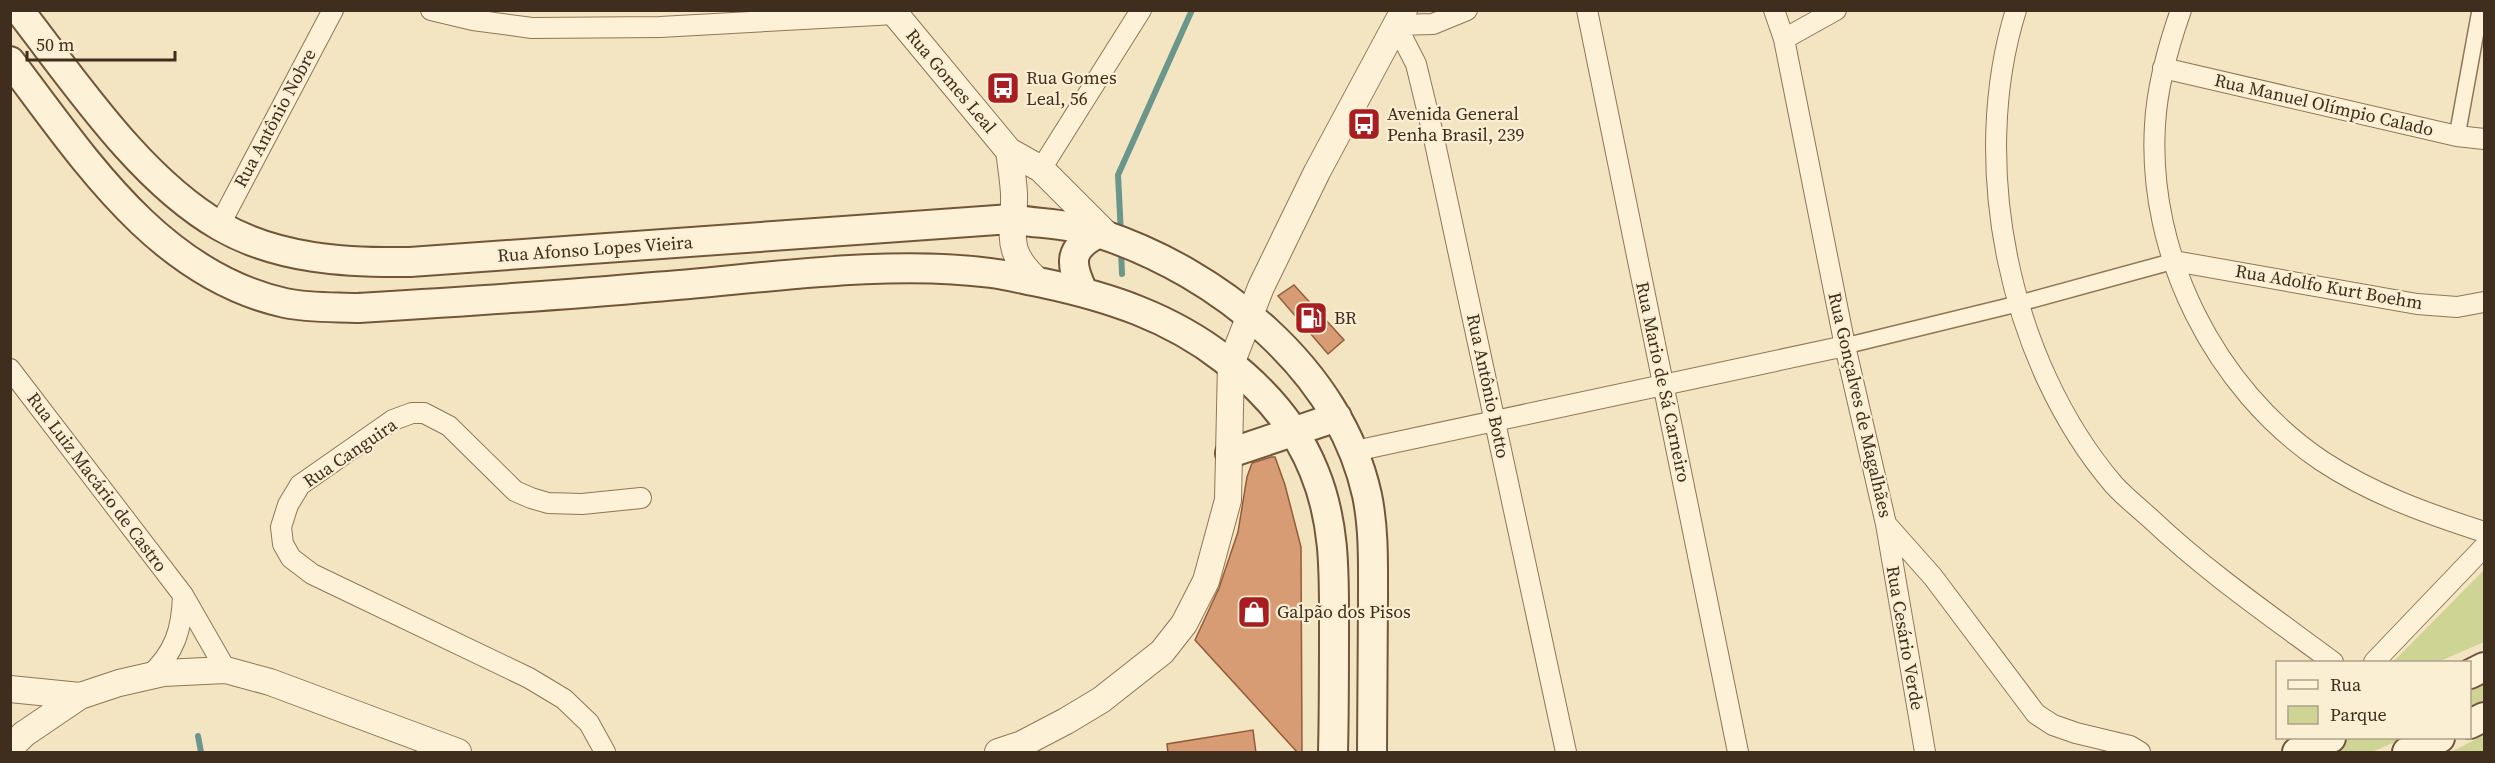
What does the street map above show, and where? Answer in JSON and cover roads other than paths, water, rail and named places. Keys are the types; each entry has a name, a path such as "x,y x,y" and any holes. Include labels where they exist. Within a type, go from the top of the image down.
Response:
{"main road":[{"name":"Rua Afonso Lopes Vieira","path":"19,10 150,171 181,199 219,226 249,239 295,254 369,263 410,262 1011,219 1104,235 1189,273 1250,314 1301,369 1337,417 1355,451 1367,496 1372,534 1372,753"},
{"path":"10,61 131,212 153,233 180,256 204,270 249,291 285,303 357,308 890,269 947,269 993,273 1083,291 1158,317 1197,338 1256,385 1294,432 1315,471 1328,512 1334,556 1333,753"},
{"path":"1083,291 1073,265 1076,249 1083,241 1104,235"},
{"path":"1230,453 1337,417"},
{"path":"1334,679 1340,689 1351,694 1363,692 1372,684"},
{"path":"2297,753 2329,739"},
{"path":"2407,753 2438,739"}],"street":[{"name":"Rua Antônio Nobre","path":"219,226 333,10"},
{"path":"431,10 473,20 532,28 660,27 894,12"},
{"path":"1041,169 1141,10"},
{"path":"998,753 1022,744 1066,721 1136,675 1162,652 1184,624 1206,581 1228,500 1231,364 1250,314 1317,172 1400,18 1433,24 1467,10"},
{"name":"Rua Mario de Sá Carneiro","path":"1587,10 1738,753"},
{"name":"Rua Gonçalves de Magalhães","path":"1774,10 1784,39 1845,346 1886,524 1933,577 2036,714 2054,725 2130,746 2140,753"},
{"path":"1784,39 1836,10"},
{"path":"2016,10 2003,50 1995,117 1997,194 2017,304 2051,388 2080,440 2115,486 2172,539 2330,661"},
{"path":"2181,10 2163,68 2155,124 2155,168 2162,223 2174,261 2193,310 2223,363 2255,404 2321,460 2397,501 2484,531"},
{"path":"2457,136 2480,10"},
{"name":"Rua Gomes Leal","path":"894,12 1009,151 1041,169 1104,235"},
{"name":"Rua Antônio Botto","path":"1400,18 1416,64 1496,420 1566,753"},
{"name":"Rua Manuel Olímpio Calado","path":"2163,68 2457,136 2484,139"},
{"name":"Rua Gomes Leal","path":"1009,151 1014,195 1011,234 1019,260 1040,283"},
{"path":"1355,451 1845,346 2017,304 2174,261"},
{"name":"Rua Adolfo Kurt Boehm","path":"2174,261 2289,279 2417,304 2457,307 2484,302"},
{"name":"Rua Luiz Macário de Castro","path":"10,369 183,595 226,670"},
{"name":"Rua Canguira","path":"605,753 589,723 564,699 538,683 312,574 291,558 283,544 281,527 288,505 300,485 393,420 412,413 424,413 449,426 515,491 531,498 548,502 582,504 641,498"},
{"name":"Rua Cesário Verde","path":"1886,524 1925,753"},
{"path":"2376,661 2484,547"},
{"path":"149,676 163,664 178,637 182,620 183,595"},
{"path":"15,737 80,696 164,673 226,670 270,682 458,753"},
{"path":"10,690 80,696"}],"waterway":[{"path":"1121,234 1118,175 1192,10"},
{"path":"1121,250 1122,274"},
{"path":"198,736 201,752"}],"place":[{"name":"Rua Gomes Leal, 56","path":"1003,88"},
{"name":"Avenida General Penha Brasil, 239","path":"1364,124"},
{"name":"BR","path":"1311,318"},
{"name":"Galpão dos Pisos","path":"1254,612"}]}
